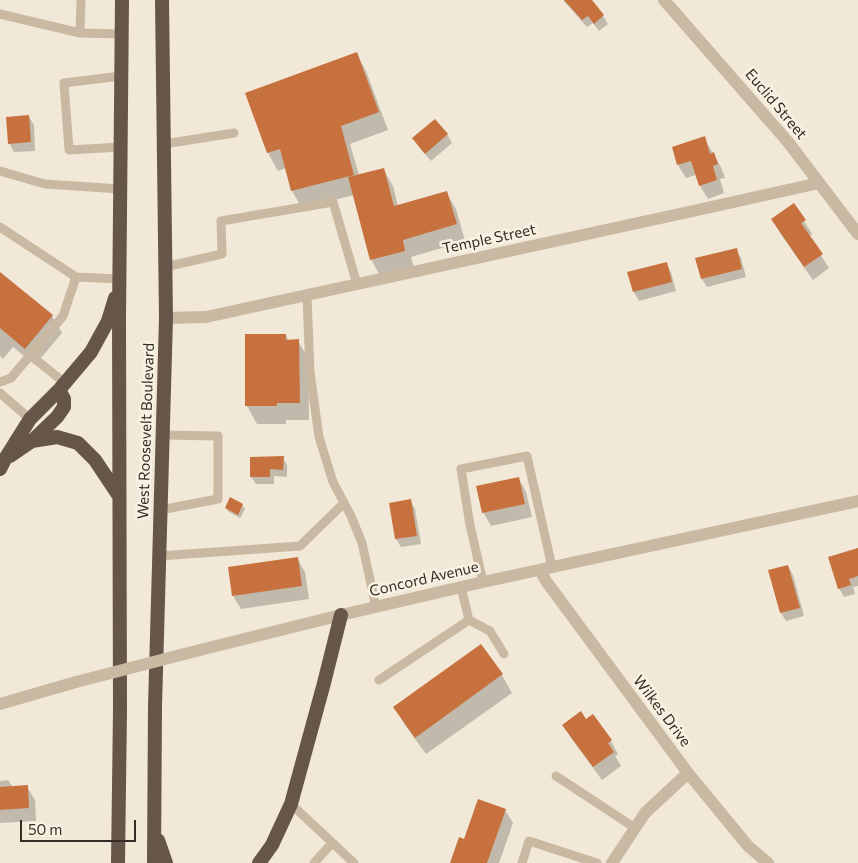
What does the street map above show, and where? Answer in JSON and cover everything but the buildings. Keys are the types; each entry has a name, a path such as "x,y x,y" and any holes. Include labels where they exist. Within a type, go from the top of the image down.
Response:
{"highway":[{"name":"West Roosevelt Boulevard","path":"118,863 122,0"},
{"name":"West Roosevelt Boulevard","path":"154,863 155,706 166,318 162,0"},
{"path":"2,464 30,419 62,387 91,352 108,321 120,281"},
{"path":"2,464 32,441 64,407 62,387"},
{"path":"32,441 57,437 78,443 95,460 119,496"},
{"path":"259,863 272,845 291,804 340,615"},
{"path":"154,829 166,863"}],"street":[{"name":"Euclid Street","path":"664,0 788,142 858,234"},
{"name":"Temple Street","path":"166,318 206,317 818,183"},
{"name":"Concord Avenue","path":"0,704 76,682 340,615 858,501"},
{"name":"Wilkes Drive","path":"546,569 546,581 688,773 748,846 766,862"},
{"path":"612,863 645,813 688,773"}],"lane":[{"path":"80,33 81,0"},
{"path":"0,14 80,33 122,34"},
{"path":"121,76 64,83 69,150 121,147"},
{"path":"164,144 234,133"},
{"path":"0,171 45,184 120,189"},
{"path":"165,267 222,254 221,222 333,202 357,284"},
{"path":"0,227 76,277 120,281"},
{"path":"0,382 11,378 63,316 76,277"},
{"path":"307,296 310,372 319,437 333,482 362,543 376,607"},
{"path":"30,356 62,387"},
{"path":"0,374 11,378"},
{"path":"0,393 30,419"},
{"path":"160,510 218,499 218,436 162,435"},
{"path":"483,582 470,525 461,470 527,456 546,569"},
{"path":"159,556 300,546 344,503"},
{"path":"461,587 469,620 490,631 504,654"},
{"path":"378,680 469,620"},
{"path":"556,776 635,828"},
{"path":"291,804 354,863"},
{"path":"522,863 529,841 596,863"},
{"path":"314,863 332,843"}]}
